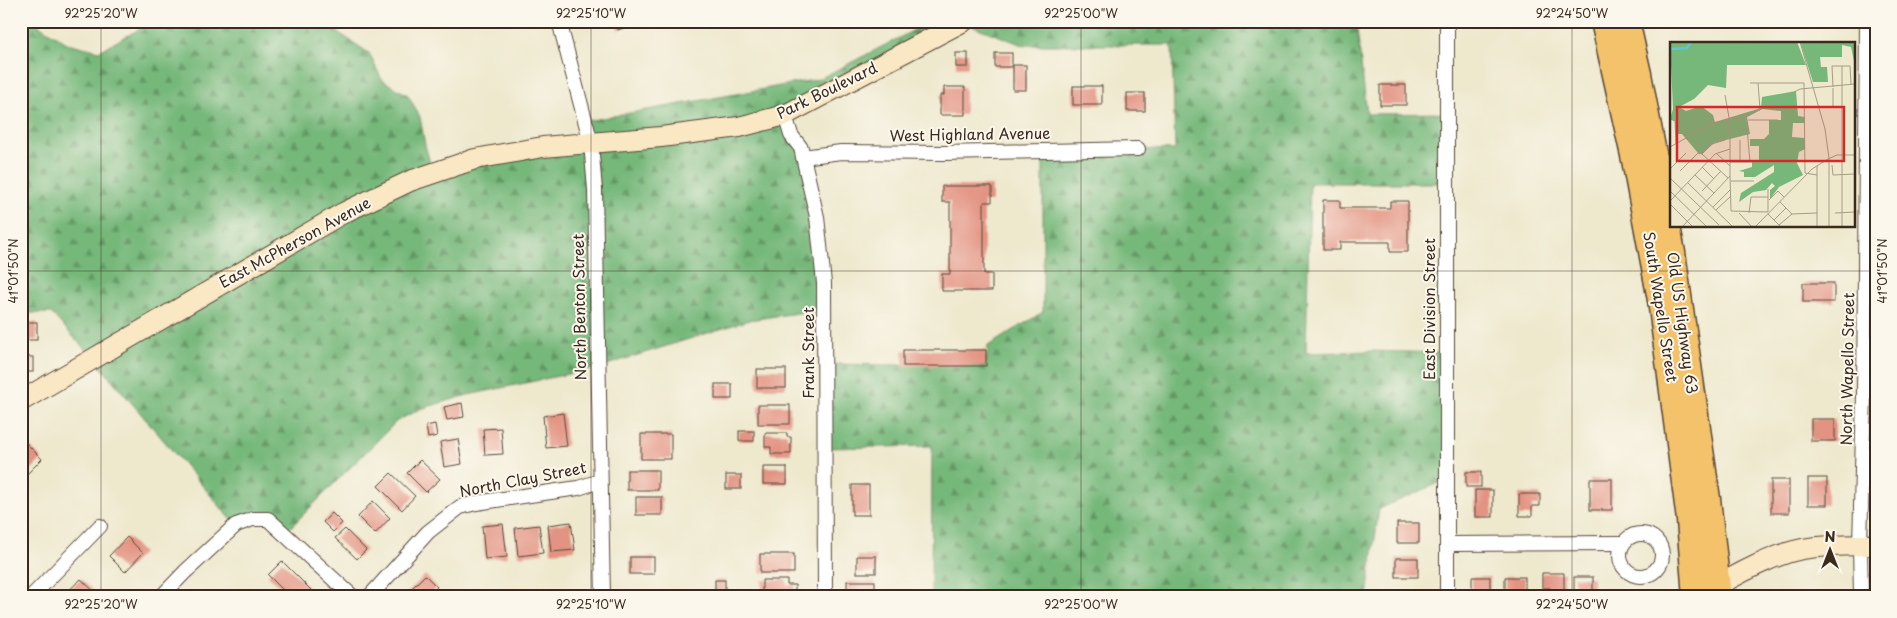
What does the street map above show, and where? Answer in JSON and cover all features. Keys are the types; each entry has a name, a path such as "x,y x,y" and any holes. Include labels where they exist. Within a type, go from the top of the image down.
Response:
{"highway":[{"name":"South Wapello Street","path":"1604,21 1634,160 1661,300 1690,520 1708,594"},
{"name":"Old US Highway 63","path":"1626,21 1672,253 1707,499 1708,594"}],"main road":[{"name":"Park Boulevard","path":"592,143 661,137 739,127 785,115 940,27 964,21"},
{"name":"East McPherson Avenue","path":"21,401 343,213 410,181 475,158 543,147 592,143"},
{"path":"1708,594 1784,554 1808,548 1868,545"}],"street":[{"name":"North Benton Street","path":"559,21 592,143 595,190 603,597"},
{"name":"East Division Street","path":"1447,21 1447,597"},
{"name":"North Wapello Street","path":"1861,597 1868,545 1871,268 1868,21"},
{"name":"Frank Street","path":"785,115 791,135 801,148 817,217 824,283 825,597"},
{"name":"West Highland Avenue","path":"803,157 841,152 944,153 1138,148"},
{"name":"North Clay Street","path":"369,597 428,532 460,507 578,488 600,481"},
{"path":"161,597 236,525 253,519 268,519 353,597"},
{"path":"31,597 100,526"},
{"path":"1447,544 1623,543"}],"green space":[{"path":"21,21 32,21 67,43 99,51 154,21 321,21 369,53 382,80 408,95 420,117 433,173 591,143 586,121 819,79 932,21 1356,21 1367,114 1447,113 1447,183 1310,183 1306,353 1373,351 1446,353 1446,480 1379,509 1367,597 931,597 932,446 825,448 825,364 986,366 988,346 1043,312 1043,151 1175,150 1172,45 1023,45 962,22 785,115 801,148 825,309 749,320 597,368 468,395 420,409 397,421 285,533 268,519 236,525 94,359 51,313 21,313"}],"building":[{"path":"615,21 637,21 638,23 618,30"},
{"path":"956,53 968,53 968,67 956,67"},
{"path":"995,53 1012,53 1012,67 995,67"},
{"path":"1013,65 1026,65 1026,90 1013,90"},
{"path":"1380,85 1406,85 1406,105 1380,105"},
{"path":"1073,86 1102,86 1102,105 1073,105"},
{"path":"944,87 965,87 965,115 940,115 940,95 944,95"},
{"path":"1127,93 1145,93 1145,111 1127,111"},
{"path":"942,186 992,186 992,202 984,202 984,274 992,274 992,291 942,291 942,274 950,274 950,202 942,202"},
{"path":"1323,200 1340,200 1340,208 1390,208 1390,201 1408,201 1408,252 1390,252 1390,242 1340,242 1340,250 1323,250"},
{"path":"1803,283 1834,283 1834,302 1803,302"},
{"path":"21,322 37,322 37,340 21,340"},
{"path":"903,350 986,350 986,366 903,366"},
{"path":"21,357 33,357 33,372 21,372"},
{"path":"757,369 786,369 786,388 757,388"},
{"path":"715,384 732,384 732,399 715,399"},
{"path":"462,403 464,417 447,420 444,407"},
{"path":"758,405 790,405 790,424 758,424"},
{"path":"563,413 567,446 546,448 543,416"},
{"path":"1811,419 1835,419 1835,441 1811,441"},
{"path":"435,424 437,436 428,438 426,426"},
{"path":"501,428 503,454 485,455 483,429"},
{"path":"739,431 754,431 754,441 739,441"},
{"path":"765,433 787,433 787,437 791,437 791,454 771,454 771,447 765,447"},
{"path":"641,434 671,434 671,459 641,459"},
{"path":"21,438 42,459 25,476 21,472"},
{"path":"458,439 462,464 444,467 440,442"},
{"path":"420,460 440,479 426,492 407,473"},
{"path":"763,467 787,467 787,484 763,484"},
{"path":"627,470 658,470 658,490 627,490"},
{"path":"1466,472 1481,472 1481,487 1466,487"},
{"path":"391,473 415,496 402,510 378,486"},
{"path":"726,475 741,475 741,489 726,489"},
{"path":"1808,478 1827,478 1827,505 1808,505"},
{"path":"1590,479 1612,479 1612,510 1590,510"},
{"path":"1771,480 1789,480 1789,513 1771,513"},
{"path":"852,485 869,485 869,515 852,515"},
{"path":"1475,490 1493,490 1493,517 1475,517"},
{"path":"1519,494 1540,494 1540,506 1532,506 1532,516 1519,516"},
{"path":"636,497 662,497 662,515 636,515"},
{"path":"373,501 390,518 375,534 358,517"},
{"path":"332,513 342,523 333,532 323,522"},
{"path":"571,522 575,550 551,552 548,525"},
{"path":"1397,523 1419,523 1419,543 1397,543"},
{"path":"503,524 507,557 485,559 482,526"},
{"path":"539,525 543,553 518,556 515,528"},
{"path":"345,529 366,550 357,559 335,538"},
{"path":"127,537 143,553 125,572 109,556"},
{"path":"760,554 794,554 794,573 760,573"},
{"path":"857,556 876,556 876,573 857,573"},
{"path":"630,557 654,557 654,574 630,574"},
{"path":"1396,558 1418,558 1418,577 1396,577"},
{"path":"282,561 311,590 304,597 290,597 268,575"},
{"path":"1542,573 1564,573 1564,597 1550,597 1550,588 1542,588"},
{"path":"425,575 437,587 428,597 403,597"},
{"path":"1472,577 1490,577 1490,597 1472,597"},
{"path":"1505,577 1525,577 1525,597 1505,597"},
{"path":"1574,577 1593,577 1593,597 1574,597"},
{"path":"81,579 100,597 68,597 65,594"},
{"path":"715,580 725,580 725,592 715,592"},
{"path":"762,580 787,580 787,585 795,585 795,595 762,597"},
{"path":"847,581 875,581 875,597 847,597"}]}
